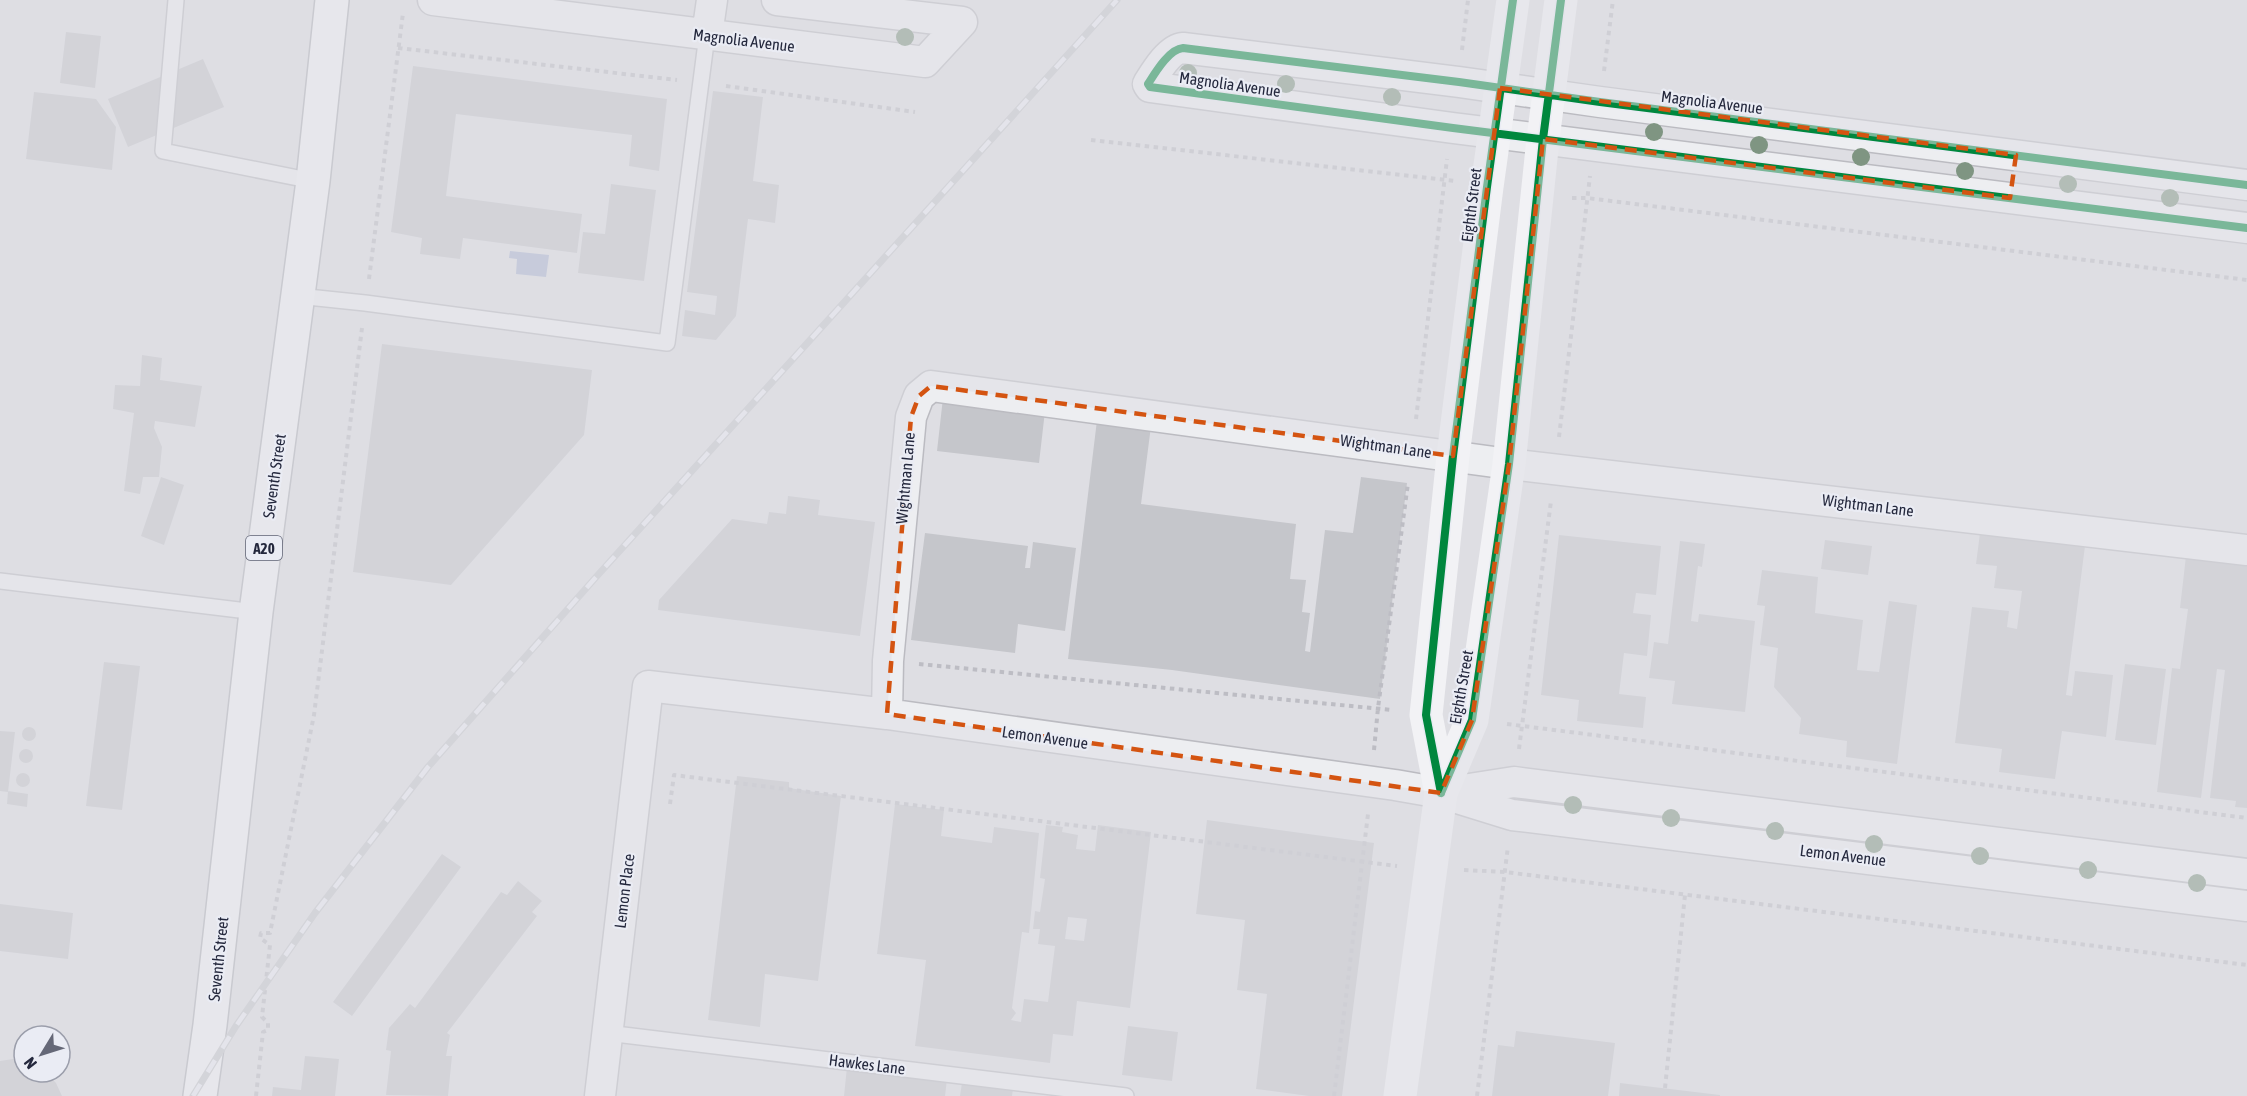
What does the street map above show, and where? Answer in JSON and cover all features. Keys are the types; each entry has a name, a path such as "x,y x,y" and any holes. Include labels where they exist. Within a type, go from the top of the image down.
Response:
{"main road":[{"name":"Seventh Street","path":"200,1096 212,1013 256,612 313,181 332,0"},
{"name":"Eighth Street","path":"1441,794 1426,715 1453,456 1500,88 1514,0"},
{"name":"Eighth Street","path":"1400,1096 1441,794 1472,720 1509,464 1548,94 1561,0"}],"street":[{"name":"Magnolia Avenue","path":"433,0 925,62 962,22 777,0"},
{"path":"707,35 712,0"},
{"name":"Magnolia Avenue","path":"2233,226 1453,128 1150,87 1148,84 1171,52 1178,48 2237,183"},
{"path":"1235,99 1239,55"},
{"path":"1342,113 1347,70"},
{"path":"1702,159 1708,116"},
{"path":"1804,172 1809,129"},
{"path":"1910,186 1915,142"},
{"path":"2010,198 2016,155"},
{"path":"2115,212 2122,168"},
{"path":"2233,226 2237,183"},
{"name":"Wightman Lane","path":"887,714 888,661 911,417 919,396 932,386 1412,449 1509,464 2247,550"},
{"name":"Lemon Avenue","path":"648,686 887,714 1372,783 1441,794 1512,815 2247,906"},
{"name":"Lemon Place","path":"600,1096 648,686"},
{"name":"Lemon Avenue","path":"1441,794 1514,782 2247,874"}],"lane":[{"path":"176,0 163,151 313,181"},
{"path":"298,296 667,343 707,35"},
{"path":"0,581 256,612"},
{"name":"Hawkes Lane","path":"607,1033 1126,1096"}],"path":[{"path":"1458,82 1468,0"},
{"path":"1606,52 1613,0"},
{"path":"256,1096 263,1032 268,1030 268,1023 262,1017 270,945 260,938 261,933 270,933 314,715 403,10"},
{"path":"398,48 702,83 915,112"},
{"path":"1334,1096 1372,783 1378,708 1412,449 1443,178 1453,128"},
{"path":"1091,140 1443,178 1487,187"},
{"path":"1537,194 1587,198 2247,280"},
{"path":"888,661 1378,708 1426,715"},
{"path":"1472,720 2247,818"},
{"path":"669,811 674,776 1362,862 1430,869 1505,872 2247,965"},
{"path":"1477,1096 1504,881"},
{"path":"1665,1088 1685,895"}],"highlighted area":[{"path":"1500,88 2016,155 2010,198 1543,139 1509,464 1472,720 1441,793 887,714 911,417 919,396 931,386 1453,456"}],"water":[{"path":"510,251 549,255 546,277 516,274 517,259 509,258"}],"building":[{"path":"66,32 101,36 95,88 60,83"},
{"path":"203,59 224,107 128,147 108,99"},
{"path":"413,66 667,99 659,171 629,166 632,135 456,114 446,196 582,214 577,253 463,238 460,259 420,254 422,238 391,232"},
{"path":"713,91 763,97 753,181 779,185 775,223 748,219 736,316 716,340 682,336 685,310 715,315 717,296 687,292"},
{"path":"34,92 96,99 116,127 112,170 26,159"},
{"path":"611,184 656,190 644,281 578,273 583,232 605,234"},
{"path":"382,344 592,370 584,435 451,585 353,572"},
{"path":"142,355 162,358 160,380 202,386 195,427 155,421 154,428 162,447 159,477 143,477 140,494 124,491 134,413 113,409 115,385 140,386"},
{"path":"943,398 1045,411 1039,463 937,451"},
{"path":"1098,412 1151,426 1141,504 1296,524 1290,579 1306,580 1302,612 1310,613 1305,651 1310,652 1325,530 1353,533 1361,477 1407,483 1380,699 1172,670 1068,659"},
{"path":"161,477 184,485 164,545 141,536"},
{"path":"788,496 820,500 818,515 875,522 860,636 658,610 659,600 732,519 767,524 769,512 786,514"},
{"path":"925,533 1028,546 1025,568 1030,568 1033,542 1076,548 1065,631 1018,624 1015,653 911,640"},
{"path":"1980,533 2085,546 2066,695 2072,696 2075,671 2113,675 2106,737 2062,731 2055,779 1999,772 2002,749 1955,743 1972,607 2009,611 2007,627 2017,629 2022,591 1994,588 1997,566 1976,564"},
{"path":"1559,535 1661,546 1656,595 1636,593 1633,613 1651,615 1647,656 1624,653 1619,694 1646,697 1643,728 1577,721 1579,700 1541,695"},
{"path":"1825,540 1872,546 1868,575 1821,569"},
{"path":"1680,541 1705,544 1702,567 1698,566 1691,621 1698,622 1699,614 1755,621 1745,712 1672,704 1675,681 1649,678 1654,642 1668,644"},
{"path":"2186,556 2247,563 2247,808 2235,807 2236,801 2210,798 2225,670 2217,669 2201,798 2157,792 2172,668 2180,669 2188,609 2180,608"},
{"path":"1762,570 1818,577 1815,613 1863,620 1857,670 1879,672 1889,601 1917,605 1897,764 1846,757 1847,741 1799,734 1801,718 1774,687 1778,648 1760,645 1765,606 1757,605"},
{"path":"104,662 140,666 122,810 86,806"},
{"path":"2125,664 2166,669 2156,745 2115,740"},
{"path":"26,727 32,727 36,734 32,741 26,741 22,737 22,731"},
{"path":"0,731 15,732 8,792 0,791"},
{"path":"23,749 29,749 33,756 29,763 23,763 19,759 19,753"},
{"path":"20,773 26,773 30,780 26,787 20,787 16,783 16,777"},
{"path":"737,776 789,782 789,788 841,796 818,981 765,974 760,1027 708,1020"},
{"path":"8,791 28,794 27,807 7,804"},
{"path":"895,804 944,810 941,836 992,843 994,827 1039,833 1029,933 1022,932 1012,1008 1016,1013 1011,1020 1021,1022 1024,999 1048,1002 1055,946 1038,944 1040,929 1033,929 1035,911 1040,912 1045,879 1040,878 1046,825 1063,827 1062,832 1078,835 1076,849 1095,851 1098,825 1151,832 1130,1008 1077,1001 1073,1036 1053,1034 1050,1063 915,1046 926,960 877,954","holes":["1068,917 1087,919 1084,941 1065,939"]},
{"path":"1207,820 1374,843 1342,1096 1309,1096 1256,1089 1267,994 1237,990 1245,920 1196,914"},
{"path":"442,854 461,867 352,1016 333,1002"},
{"path":"518,881 542,901 532,912 537,916 447,1033 450,1035 446,1056 452,1056 448,1096 386,1095 391,1051 386,1050 389,1028 410,1004 415,1008 501,892 507,895"},
{"path":"0,904 73,913 68,959 0,951"},
{"path":"1128,1026 1178,1032 1172,1081 1122,1075"},
{"path":"1516,1031 1615,1043 1608,1096 1492,1096 1498,1045 1514,1047"},
{"path":"305,1056 339,1059 335,1096 272,1096 273,1087 301,1090"},
{"path":"12,1059 12,1084 56,1084 62,1096 0,1096 0,1061"},
{"path":"847,1067 947,1079 945,1096 844,1096"},
{"path":"962,1083 1013,1089 1012,1096 960,1096"},
{"path":"1620,1083 1720,1095 1720,1096 1619,1096"}],"railway":[{"path":"193,1096 236,1026 315,913 428,767 597,576 1117,0"}],"cycle path":[{"path":"1441,793 1426,715 1453,456 1513,0"},
{"path":"1441,793 1472,720 1509,464 1543,139 1561,0"},
{"path":"2247,185 1183,48 1168,57 1148,84 1150,87 1453,128 2247,228"}]}
